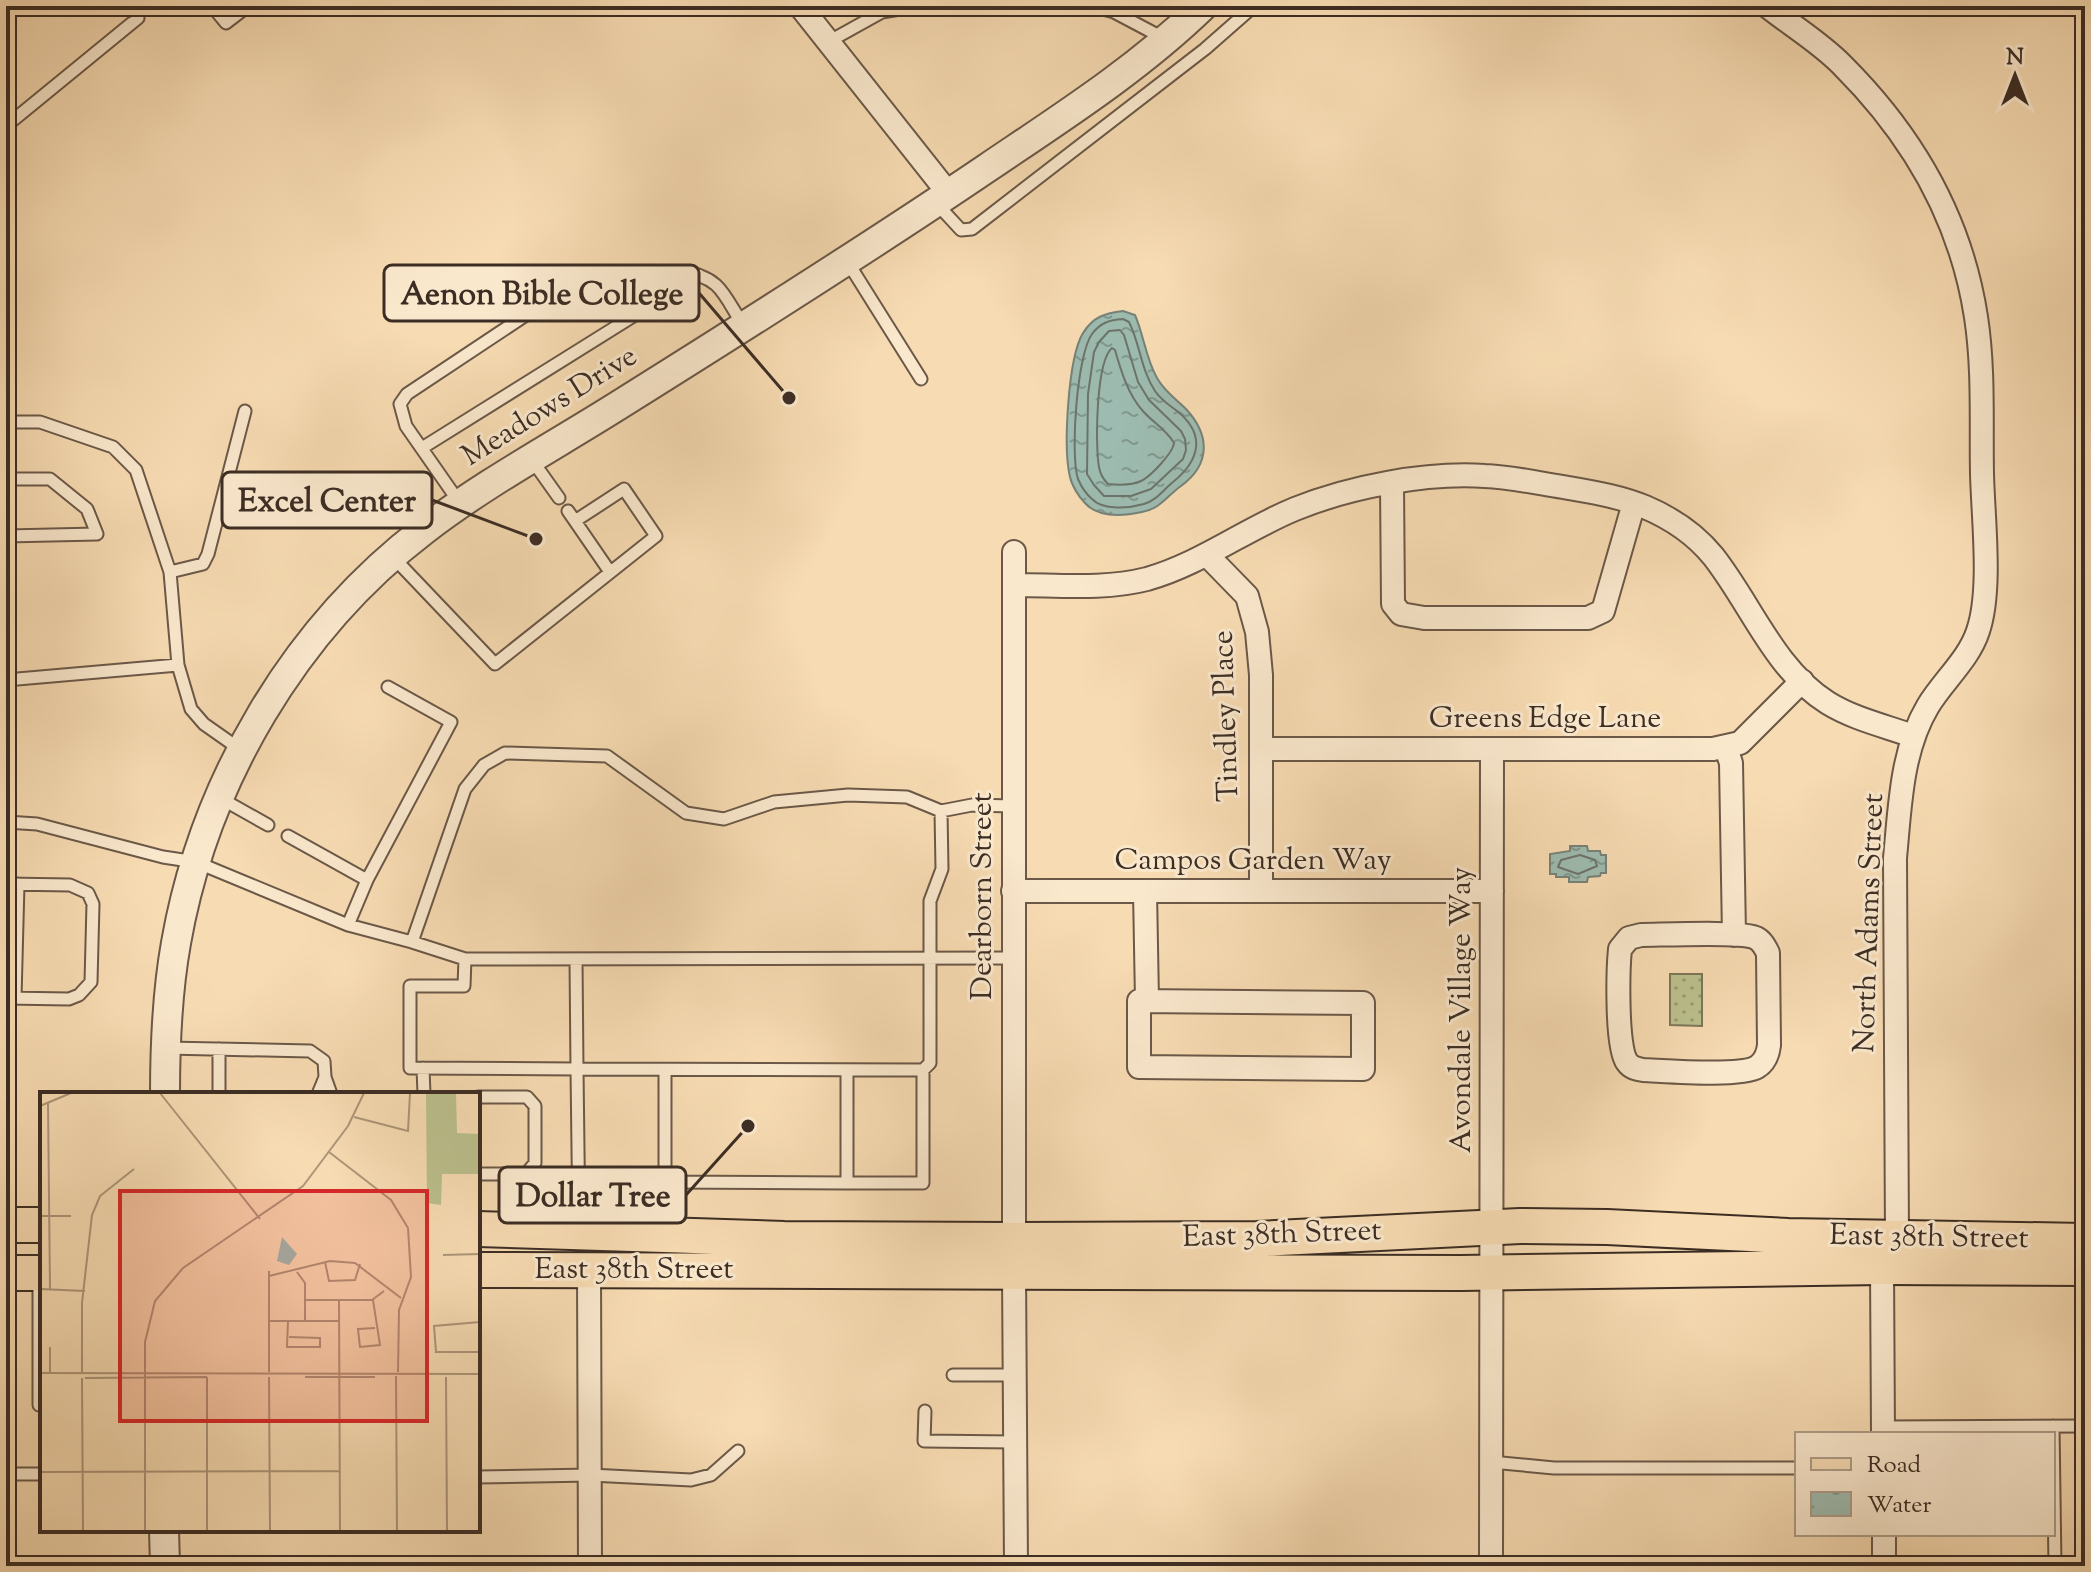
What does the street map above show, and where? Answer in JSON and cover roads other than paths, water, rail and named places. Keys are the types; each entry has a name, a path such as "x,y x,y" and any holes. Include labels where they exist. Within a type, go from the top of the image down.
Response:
{"main road":[{"path":"6,1225 40,1225"},
{"name":"East 38th Street","path":"480,1270 589,1270 1014,1256 1491,1226 1607,1227 1788,1236 1890,1252 2085,1268"},
{"name":"East 38th Street","path":"480,1229 1014,1256 1461,1273 2085,1241"}],"street":[{"path":"800,6 942,198"},
{"name":"Meadows Drive","path":"165,1092 165,1048 175,948 196,862 219,798 280,685 313,640 362,585 393,556 461,504 744,327 1085,101 1166,40 1203,6"},
{"name":"North Adams Street","path":"1767,6 1821,47 1875,98 1933,183 1961,252 1976,316 1981,362 1984,588 1978,631 1964,657 1928,705 1913,736 1898,814 1890,1252 1883,1430"},
{"path":"1014,585 1130,583 1168,572 1207,555 1296,509 1341,494 1432,477 1485,476 1601,494 1634,503 1683,527 1713,556 1782,660 1828,703 1913,736"},
{"path":"1392,484 1393,604 1401,614 1424,618 1588,618 1603,611 1634,503"},
{"name":"Dearborn Street","path":"1014,552 1016,1566"},
{"name":"Tindley Place","path":"1207,555 1247,596 1259,654 1261,891"},
{"path":"1734,935 1731,763 1726,748 1740,743 1751,734 1802,681"},
{"name":"Greens Edge Lane","path":"1261,749 1726,748"},
{"name":"Avondale Village Way","path":"1491,1566 1492,750"},
{"name":"Campos Garden Way","path":"1013,891 1492,891"},
{"path":"1145,891 1147,1001"},
{"path":"1641,935 1734,935 1754,936 1768,953 1769,1045 1768,1054 1761,1065 1740,1072 1643,1070 1632,1067 1625,1061 1620,1041 1619,961 1624,942 1641,935"},
{"path":"1139,1001 1147,1001 1363,1003 1363,1069 1139,1067 1139,1001"},
{"path":"589,1270 590,1566"},
{"path":"164,1532 165,1566"},
{"path":"1884,1536 1884,1566"}],"lane":[{"path":"6,126 138,18 129,6"},
{"path":"212,6 226,23 248,6"},
{"path":"828,42 882,12 918,6"},
{"path":"1092,6 1114,12 1166,40"},
{"path":"942,198 961,230 972,229 1205,49 1254,6"},
{"path":"846,261 921,379"},
{"path":"461,504 401,415 400,404 407,394 559,293 588,282 680,272 699,275 716,285 744,327"},
{"path":"422,448 699,275"},
{"path":"170,572 203,564 208,554 245,411"},
{"path":"6,422 40,422 113,447 136,470 170,572 178,665 191,709 204,724 242,751"},
{"path":"532,460 559,498"},
{"path":"6,479 50,479 87,509 97,534 6,536"},
{"path":"393,556 495,664 656,536 624,489 571,516 610,572"},
{"path":"6,680 178,665"},
{"path":"348,925 367,880 451,722 388,687"},
{"path":"412,942 465,789 484,765 505,753 607,756 686,813 724,819 774,802 848,795 907,797 941,811 972,805 1013,806"},
{"path":"219,798 268,825"},
{"path":"465,959 464,986 410,986 410,1068 923,1070 930,1063 930,901 942,869 941,811"},
{"path":"6,822 37,824 163,857 196,862 348,925 465,959 1013,958"},
{"path":"288,836 367,880"},
{"path":"12,884 70,885 88,893 93,904 91,982 79,995 69,999 11,998 12,884"},
{"path":"576,959 579,1234"},
{"path":"165,1048 310,1051 324,1061 330,1092"},
{"path":"219,1049 219,1092"},
{"path":"423,1068 424,1092"},
{"path":"665,1070 665,1182 923,1183 923,1070"},
{"path":"847,1070 847,1183"},
{"path":"319,1092 325,1077"},
{"path":"480,1097 527,1097 535,1106 535,1163 526,1174 480,1174"},
{"path":"29,1273 40,1405"},
{"path":"953,1375 1014,1375"},
{"path":"925,1411 924,1441 1015,1442"},
{"path":"2053,1426 2053,1432"},
{"path":"1883,1430 2085,1426"},
{"path":"480,1477 590,1475 691,1480 711,1475 738,1451"},
{"path":"1491,1462 1554,1468 1795,1468"},
{"path":"6,1474 40,1474"},
{"path":"2055,1536 2055,1566"}],"water":[{"path":"1123,311 1135,315 1157,378 1194,419 1200,429 1204,449 1198,468 1191,477 1159,505 1142,512 1111,515 1090,508 1072,484 1067,446 1068,404 1074,362 1083,333 1100,317"},
{"path":"1570,846 1587,846 1588,851 1600,851 1601,855 1606,855 1606,873 1588,877 1587,882 1569,882 1569,877 1550,874 1550,854 1570,851"}],"place":[{"name":"Aenon Bible College","path":"789,398"},
{"name":"Excel Center","path":"536,539"},
{"name":"Dollar Tree","path":"748,1126"}]}
